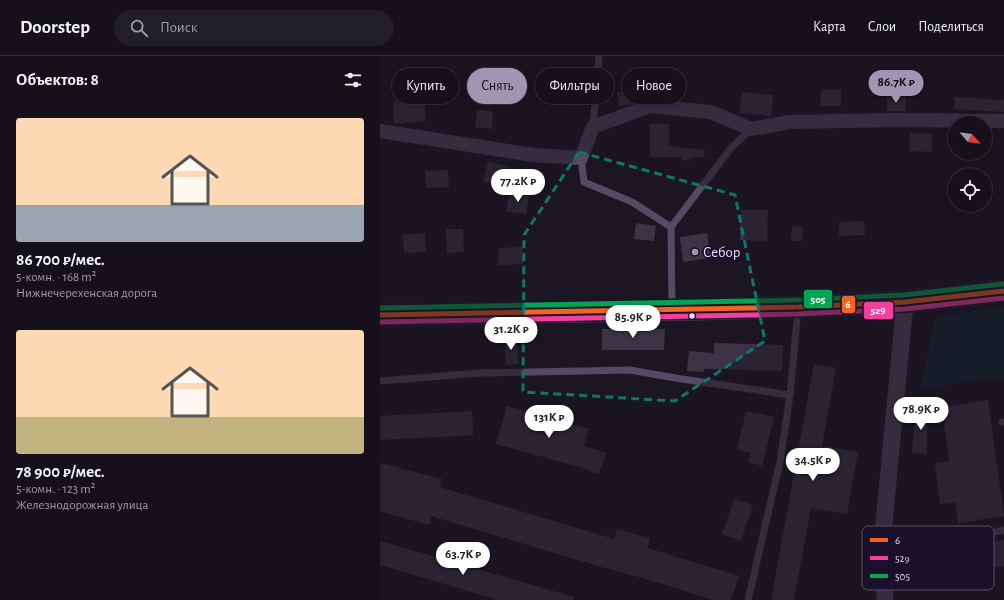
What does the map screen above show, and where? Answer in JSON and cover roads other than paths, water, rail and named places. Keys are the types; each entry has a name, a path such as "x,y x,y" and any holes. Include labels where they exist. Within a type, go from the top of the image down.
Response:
{"main road":[{"path":"380,315 798,307 905,302 1004,291"}],"street":[{"path":"380,132 534,155 581,158 593,127 650,106 711,112 751,129 790,122 895,120 1004,121"},
{"path":"884,526 905,302"},
{"path":"884,590 885,600"}],"lane":[{"path":"593,127 598,56"},
{"path":"672,310 671,227 731,148 751,129"},
{"path":"581,158 584,182 632,202 671,227"},
{"path":"748,600 780,462 790,395 798,307"},
{"path":"380,381 480,373 630,370 790,395"},
{"path":"994,532 1004,530"}],"place":[{"name":"Себор","path":"695,252"}]}
